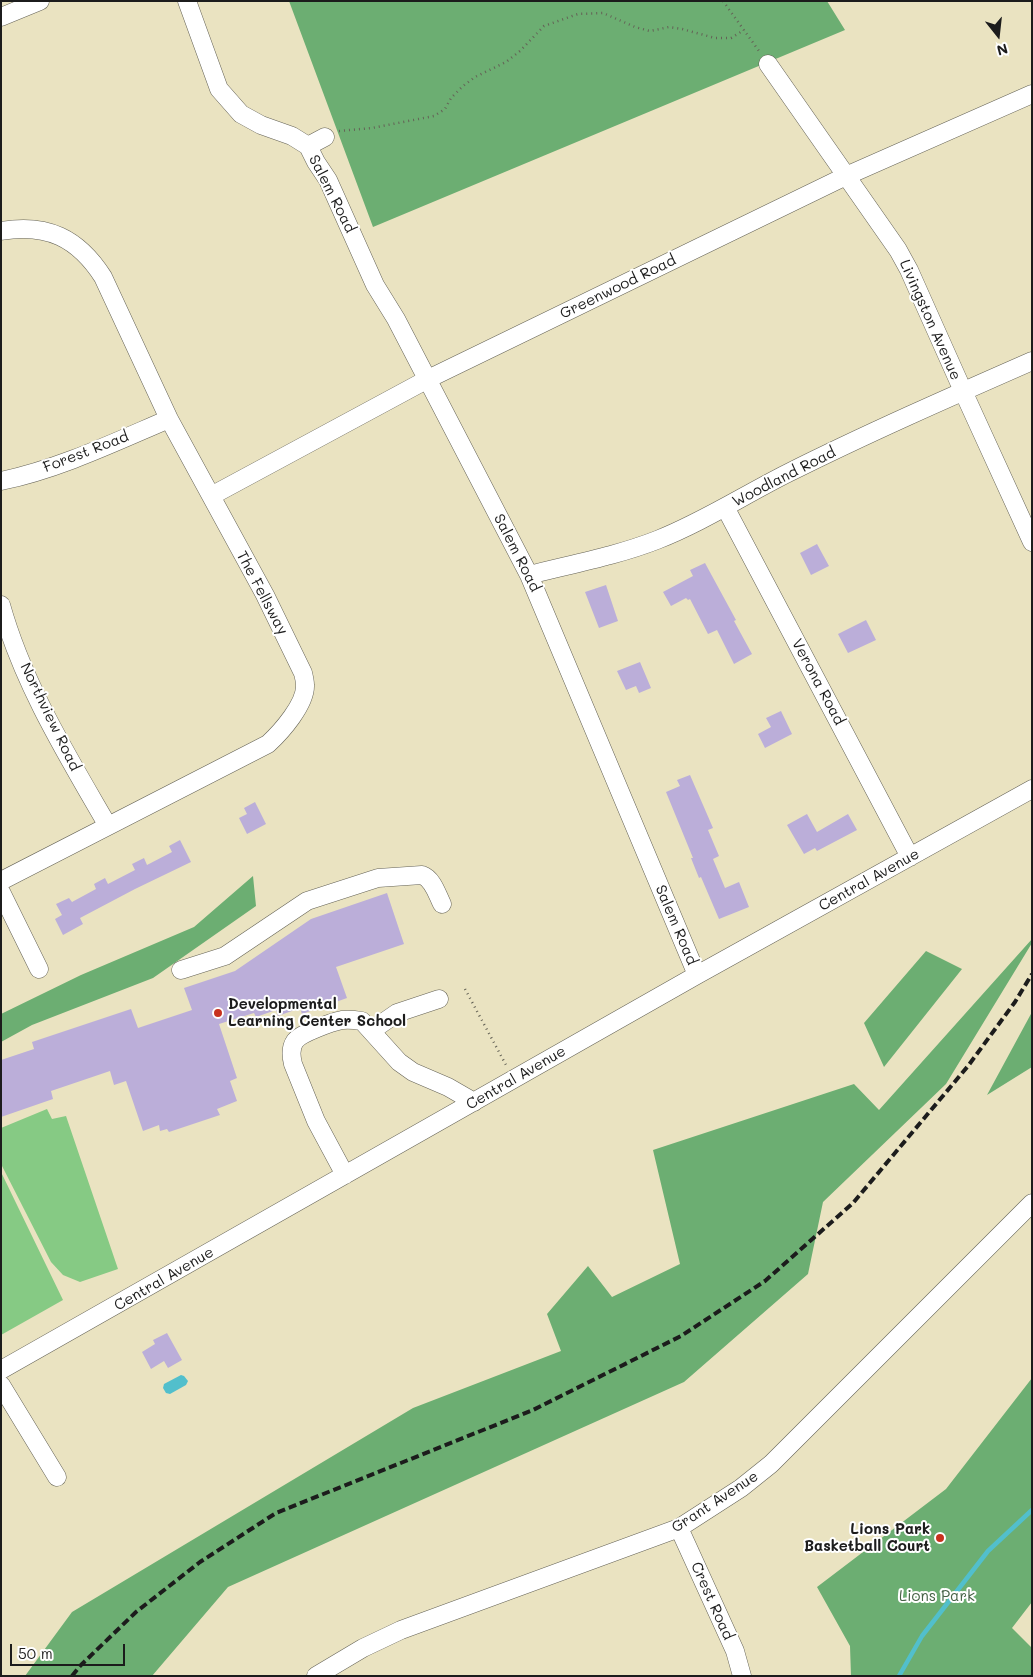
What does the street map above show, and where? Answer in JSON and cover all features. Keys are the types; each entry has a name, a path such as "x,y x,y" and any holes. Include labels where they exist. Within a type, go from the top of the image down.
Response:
{"street":[{"path":"1,17 40,1"},
{"path":"187,1 219,89 241,114 261,125 292,136 308,146 325,137"},
{"name":"Livingston Avenue","path":"768,64 910,270 962,391 1032,542"},
{"name":"Greenwood Road","path":"211,496 428,379 846,176 1032,94"},
{"name":"Salem Road","path":"308,146 328,180 375,285 396,319 428,379 529,574 697,975"},
{"name":"The Fellsway","path":"1,231 20,228 48,232 65,238 80,248 93,262 103,277 169,419 237,547 265,595 303,673 306,687 293,716 282,732 268,744 1,881"},
{"name":"Woodland Road","path":"529,574 635,548 682,529 820,457 962,391 1032,361"},
{"name":"Forest Road","path":"1,481 69,460 169,419"},
{"name":"Verona Road","path":"725,508 910,857"},
{"name":"Northview Road","path":"1,605 40,704 62,748 108,826"},
{"name":"Central Avenue","path":"1,1370 697,975 1032,789"},
{"path":"181,970 225,956 307,902 378,878 422,875 431,882 442,904"},
{"path":"1,892 40,969"},
{"path":"372,1030 397,1013 439,999"},
{"path":"345,1176 316,1121 291,1059 291,1050 294,1042 302,1035 341,1020 362,1021 399,1062 413,1072 448,1087 474,1102"},
{"name":"Grant Avenue","path":"316,1676 363,1648 401,1630 679,1528 741,1488 771,1464 1032,1203"},
{"path":"1,1385 57,1477"},
{"name":"Crest Road","path":"679,1528 735,1651 742,1676"}],"path":[{"path":"724,1 768,64"},
{"path":"325,137 341,130 372,128 434,116 445,109 451,98 463,86 475,77 506,62 520,51 544,26 578,14 603,13 635,27 650,31 670,27 682,28 714,38 731,38 744,30"},
{"path":"465,989 507,1066"}],"green space":[{"path":"289,1 827,1 845,30 373,227"},
{"path":"253,876 256,906 153,978 32,1025 1,1042 1,1014 81,975 194,927"},
{"path":"1032,939 1032,943 946,1084 823,1202 808,1274 684,1382 228,1587 152,1676 25,1676 72,1612 413,1408 561,1351 547,1314 588,1266 612,1297 680,1264 653,1150 854,1084 879,1110"},
{"path":"926,951 962,969 884,1067 864,1023"},
{"path":"1032,1012 1032,1067 987,1095"},
{"path":"47,1109 52,1119 66,1116 118,1269 80,1282 63,1275 51,1262 1,1164 1,1128"},
{"path":"1,1172 63,1300 1,1335"},
{"name":"Lions Park","path":"1032,1378 1032,1602 1012,1628 1032,1648 1032,1676 851,1676 850,1646 817,1587 946,1489"}],"water":[{"path":"181,1375 188,1381 186,1385 170,1394 166,1393 163,1388 164,1384"}],"building":[{"path":"817,544 829,566 811,575 800,553"},
{"path":"705,563 752,654 734,664 717,630 708,634 690,599 686,598 671,606 663,592 693,576 690,570"},
{"path":"606,585 618,621 599,628 585,592"},
{"path":"866,620 876,640 848,653 838,634"},
{"path":"640,662 651,688 639,693 636,686 626,690 617,671"},
{"path":"781,711 792,734 765,748 758,734 771,727 766,718"},
{"path":"690,775 713,828 708,830 719,856 713,859 725,888 739,882 749,907 719,919 701,877 699,878 691,858 693,858 666,792 680,786 677,780"},
{"path":"255,802 266,824 247,834 239,818 247,814 244,808"},
{"path":"807,814 817,832 848,814 857,830 817,851 815,848 804,854 787,825"},
{"path":"180,840 191,862 80,918 83,924 63,935 55,919 62,915 56,904 69,898 72,902 96,889 94,884 105,878 108,884 135,870 132,864 144,858 147,865 172,852 169,846"},
{"name":"Developmental Learning Center School","path":"387,893 404,944 336,967 347,998 302,1014 300,1008 278,1016 276,1010 256,1017 254,1013 219,1024 237,1078 230,1081 237,1101 217,1109 220,1115 169,1132 167,1129 160,1131 159,1125 143,1131 126,1081 114,1085 110,1071 51,1091 53,1099 1,1117 1,1060 34,1049 32,1042 131,1009 138,1028 192,1010 184,988 235,971 311,919"},
{"path":"167,1333 182,1360 168,1368 164,1361 151,1369 142,1352 155,1344 153,1340"}],"waterway":[{"path":"899,1676 922,1636 988,1551 1032,1510"}],"railway":[{"path":"72,1676 136,1612 200,1562 276,1513 533,1410 681,1336 765,1281 853,1203 968,1066 1015,1002 1032,974"}],"place":[{"name":"Developmental Learning Center School","path":"218,1013"},
{"name":"Lions Park Basketball Court","path":"940,1538"}]}
